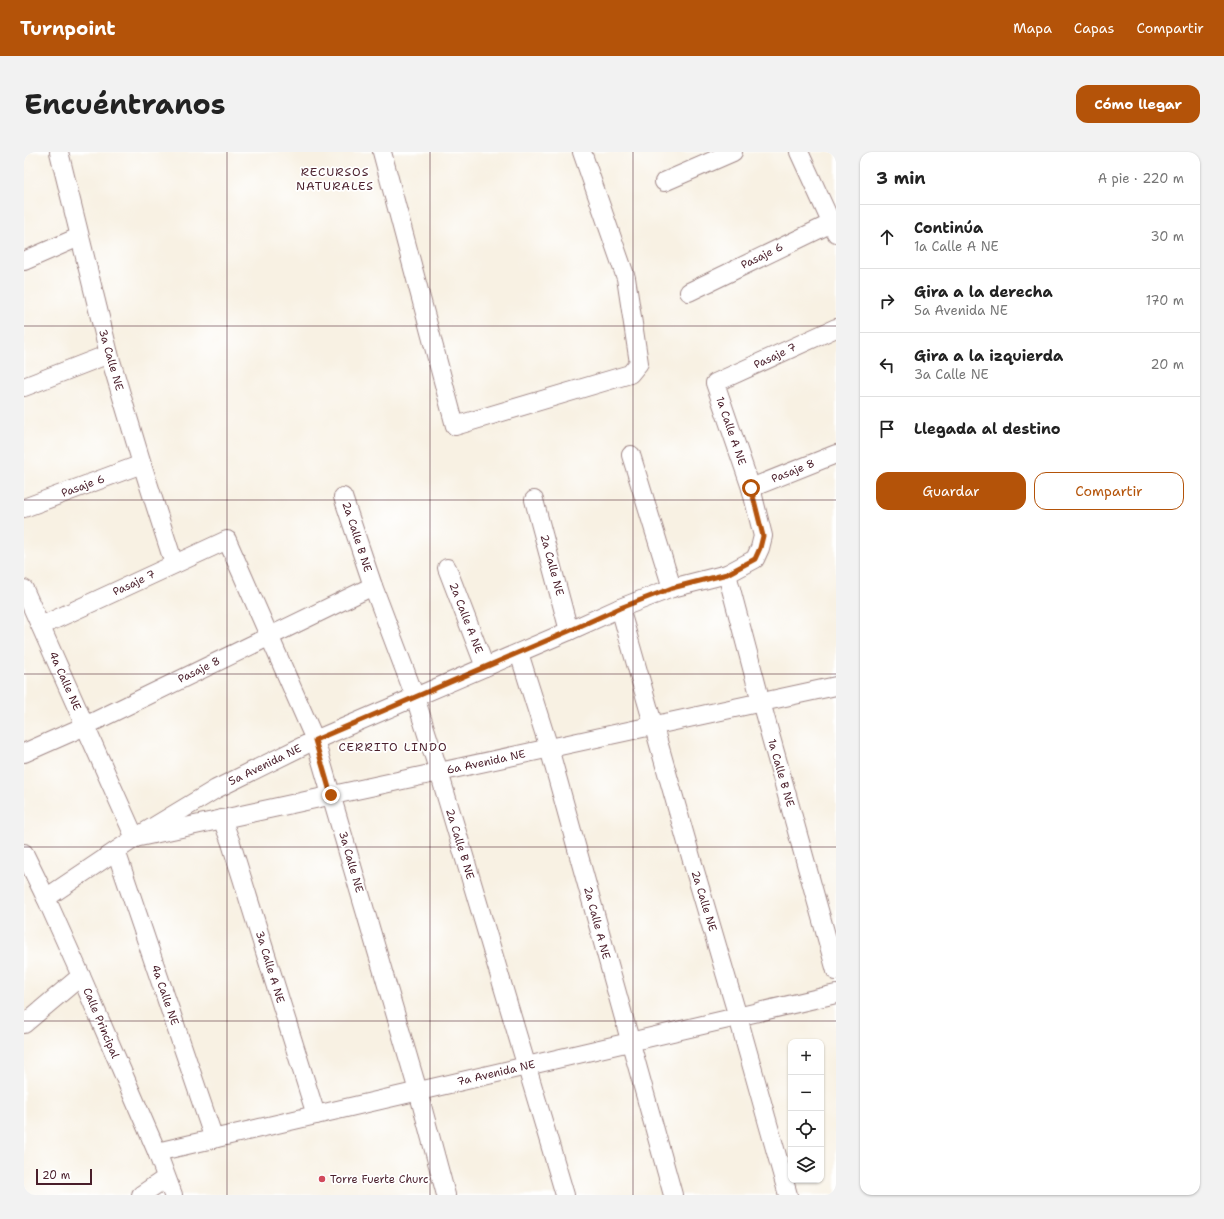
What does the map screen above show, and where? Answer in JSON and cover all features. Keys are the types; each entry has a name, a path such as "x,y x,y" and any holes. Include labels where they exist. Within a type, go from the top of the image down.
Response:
{"street":[{"name":"3a Calle NE","path":"59,152 109,354 174,564"},
{"path":"382,152 455,426 630,374 639,363 626,278 582,152"},
{"path":"664,182 733,152"},
{"path":"799,152 835,225"},
{"name":"Pasaje 6","path":"689,292 835,225"},
{"path":"24,262 79,237"},
{"name":"Pasaje 7","path":"715,383 836,328"},
{"path":"24,387 109,354"},
{"name":"1a Calle A NE","path":"715,383 751,488 763,536 760,548"},
{"name":"Pasaje 8","path":"751,488 836,454"},
{"path":"631,455 672,588"},
{"name":"Pasaje 6","path":"24,508 142,464"},
{"name":"2a Calle B NE","path":"343,497 373,586 415,697 565,1195"},
{"name":"2a Calle NE","path":"534,500 569,631"},
{"name":"3a Calle NE","path":"227,540 315,740 418,1091 446,1195"},
{"name":"Pasaje 7","path":"41,626 227,540"},
{"name":"5a Avenida NE","path":"46,898 135,838 216,789 315,740 620,608 672,588 727,574 755,559 760,548"},
{"name":"2a Calle A NE","path":"448,568 485,667"},
{"name":"1a Calle B NE","path":"727,574 836,971"},
{"name":"Pasaje 8","path":"24,753 85,726 373,586"},
{"name":"4a Calle NE","path":"24,589 135,838"},
{"name":"2a Calle NE","path":"620,608 788,1195"},
{"name":"2a Calle A NE","path":"519,653 549,748 673,1195"},
{"name":"6a Avenida NE","path":"135,838 836,686"},
{"name":"3a Calle A NE","path":"222,819 231,843 316,1115"},
{"name":"4a Calle NE","path":"116,851 214,1139"},
{"name":"Calle Principal","path":"24,853 81,976 157,1152 173,1195"},
{"path":"24,1024 81,976"},
{"name":"7a Avenida NE","path":"157,1152 836,994"},
{"path":"140,1195 166,1178"}],"place":[{"name":"Torre Fuerte Churc","path":"322,1179"}],"district":[{"name":"RECURSOS NATURALES","path":"335,179"},
{"name":"CERRITO LINDO","path":"393,747"}],"route":[{"path":"331,795 315,740 620,608 672,588 727,574 755,559 763,536 751,488"}]}
